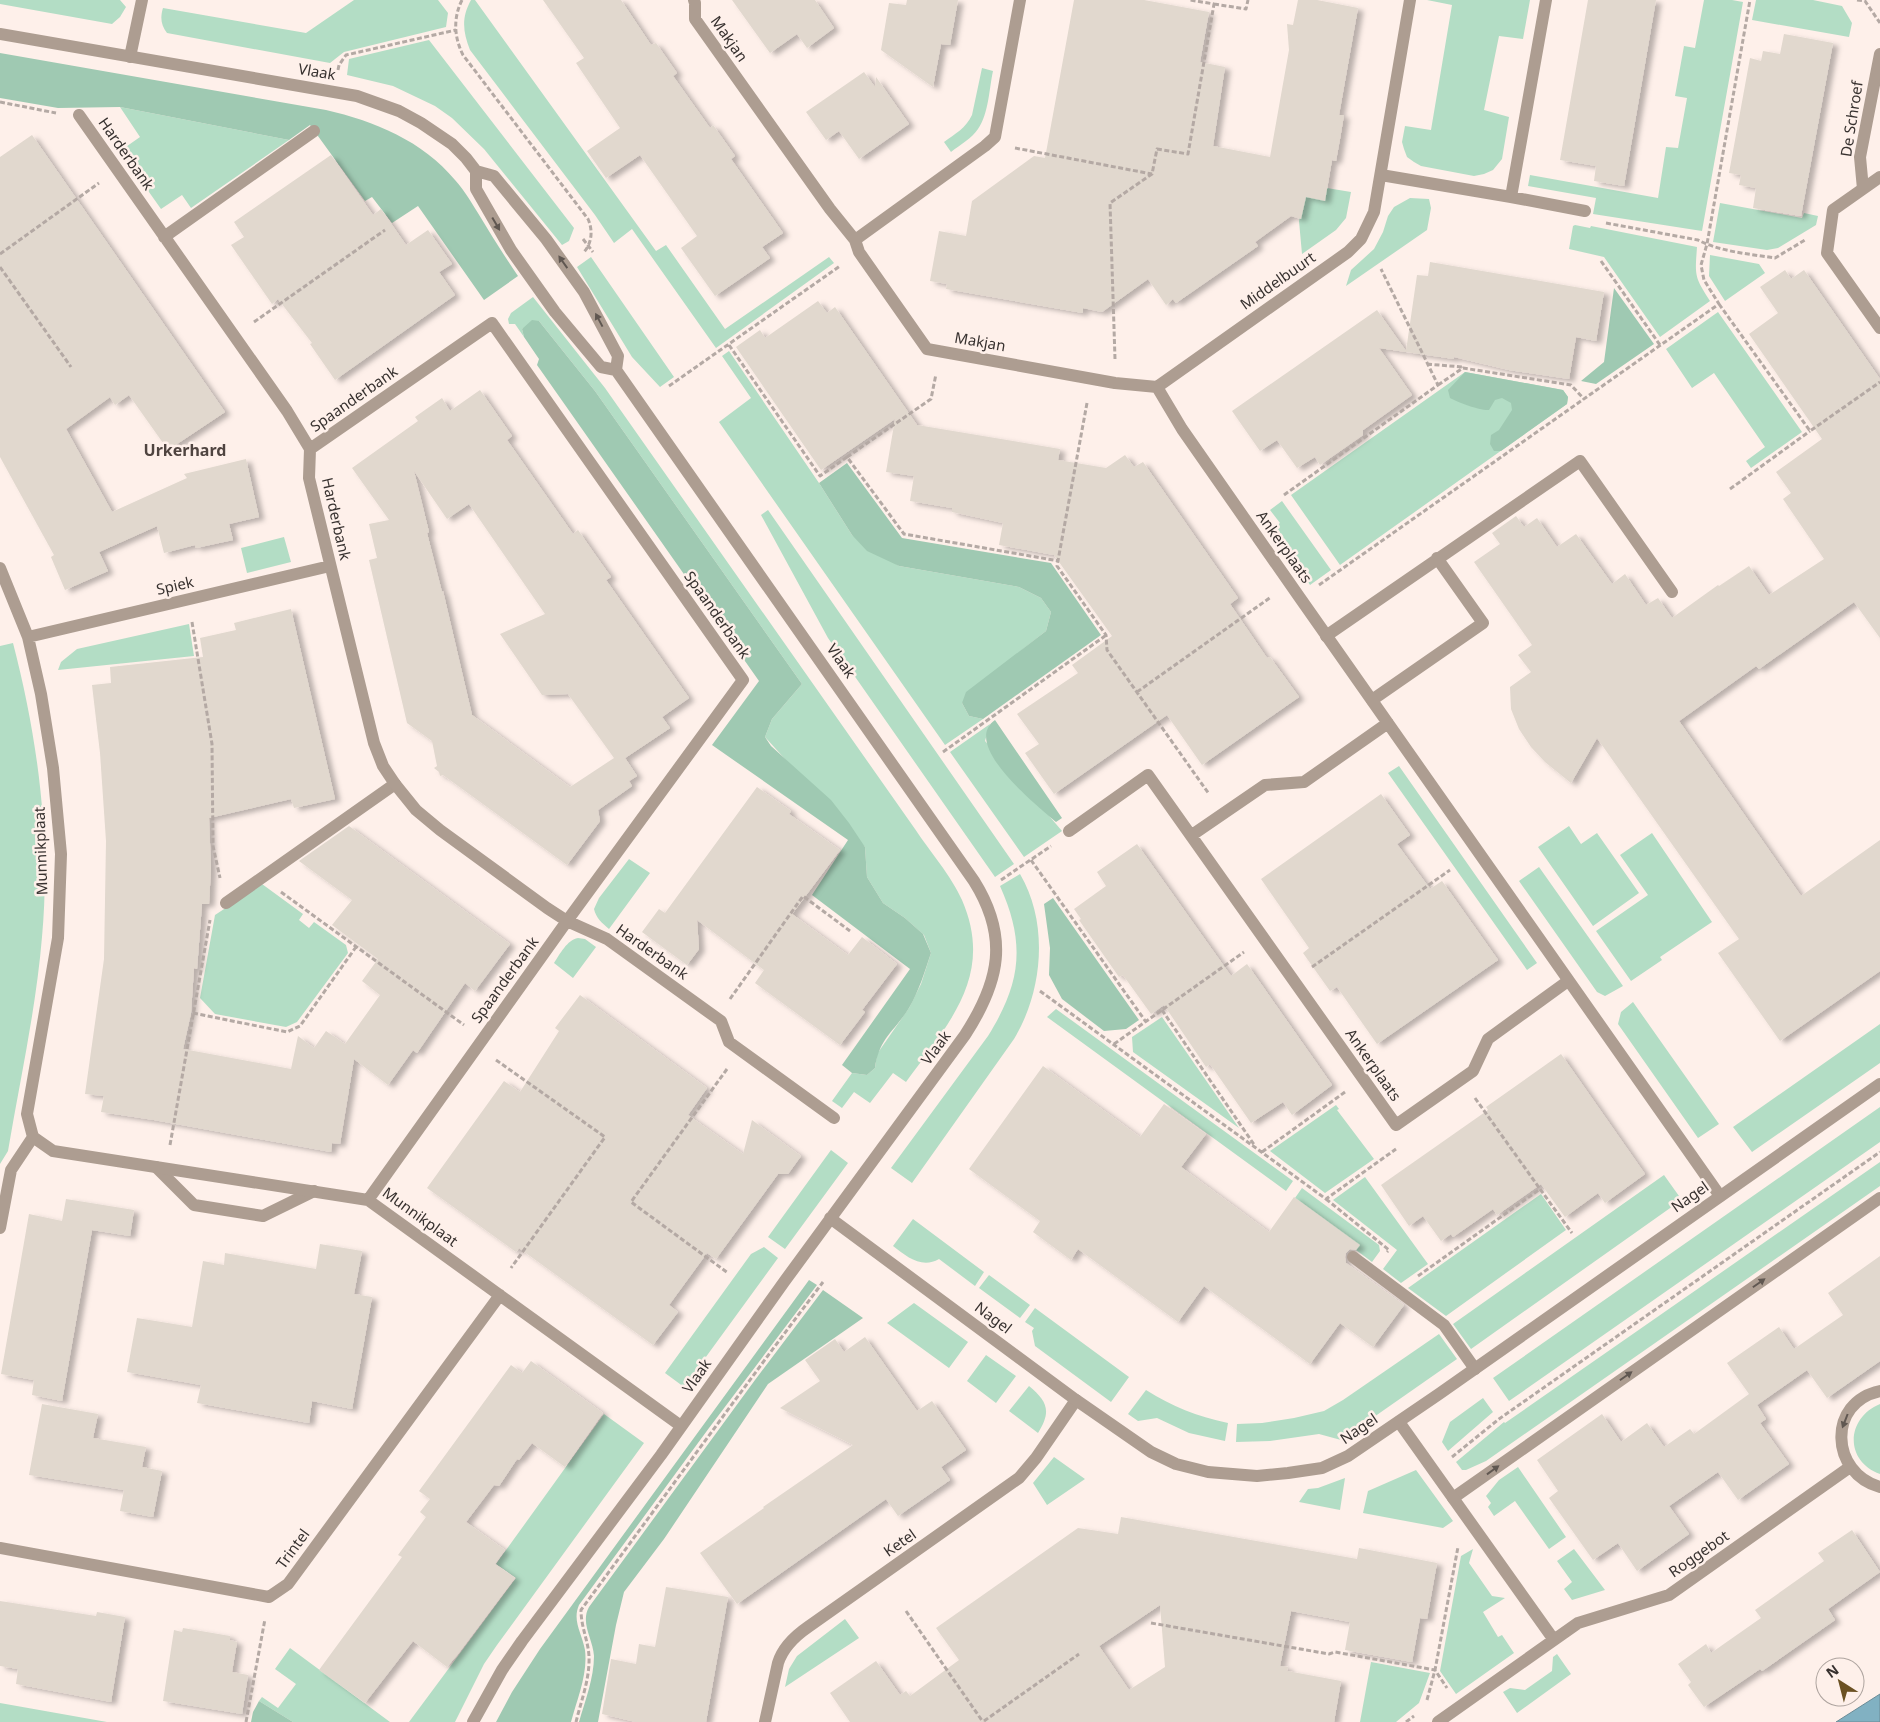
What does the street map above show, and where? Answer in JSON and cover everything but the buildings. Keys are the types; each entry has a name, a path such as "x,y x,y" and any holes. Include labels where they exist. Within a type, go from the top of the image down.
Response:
{"street":[{"path":"130,56 142,0"},
{"name":"Makjan","path":"694,0 695,19 855,240 858,252 927,349 1157,388"},
{"path":"855,240 995,137 1020,0"},
{"name":"Middelbuurt","path":"1157,388 1355,246 1370,222 1381,175 1410,0"},
{"path":"1511,197 1546,0"},
{"name":"Vlaak","path":"0,34 335,91 376,101 400,111 439,134 466,158 476,171 494,176 546,239 579,285 618,356 616,370 982,893 995,925 994,974 988,994 977,1018 830,1218 681,1426 522,1641 502,1670 473,1722"},
{"name":"De Schroef","path":"1863,189 1860,157 1880,54"},
{"name":"Harderbank","path":"79,115 288,412 310,449 310,478 374,742 383,766 395,784 416,810 440,830 567,921 607,939 721,1021 729,1042 834,1118"},
{"path":"164,237 314,131"},
{"name":"Vlaak","path":"476,171 476,189 511,250 555,312 601,367 616,370"},
{"path":"1381,175 1585,211"},
{"path":"1880,177 1833,210 1827,253 1880,328"},
{"name":"Spaanderbank","path":"310,449 492,323 743,680 567,921 368,1200"},
{"name":"Ankerplaats","path":"1157,388 1182,429 1326,636 1720,1196"},
{"path":"1326,636 1580,461 1672,592"},
{"path":"1372,700 1483,623 1437,558"},
{"name":"Spiek","path":"28,637 330,566"},
{"name":"Munnikplaat","path":"0,568 28,637 40,694 53,768 60,854 58,938 27,1114 33,1137 53,1151 368,1200 681,1426"},
{"path":"1192,836 1265,785 1304,782 1388,723"},
{"name":"Ankerplaats","path":"1069,831 1148,775 1396,1125 1473,1071 1488,1039 1568,981"},
{"path":"226,903 395,784"},
{"name":"Nagel","path":"830,1218 1076,1400 1127,1436 1163,1458 1176,1464 1208,1472 1241,1476 1288,1474 1322,1468 1336,1463 1399,1422 1880,1084"},
{"path":"0,1228 11,1170 33,1137"},
{"path":"161,1168 194,1205 262,1216 314,1191"},
{"path":"1453,1498 1880,1198"},
{"path":"1353,1257 1444,1325 1475,1369"},
{"name":"Trintel","path":"269,1597 288,1584 500,1295"},
{"path":"1880,1391 1861,1400 1849,1412 1842,1427 1841,1444 1850,1467 1860,1478 1880,1487"},
{"name":"Ketel","path":"766,1722 780,1655 791,1641 808,1627 1019,1478 1036,1458 1076,1400"},
{"path":"1399,1422 1554,1640"},
{"name":"Roggebot","path":"1438,1722 1578,1623 1669,1595 1850,1467"},
{"path":"0,1548 269,1597"}],"path":[{"path":"462,0 457,13 456,30 457,43 463,55 588,219 592,229 588,246 578,256"},
{"path":"1190,0 1246,10 1248,0"},
{"path":"1750,0 1707,244 1701,265 1704,280 1719,304 1810,431"},
{"path":"1857,0 1865,2 1880,24"},
{"path":"1115,382 1110,203 1152,174 1157,149 1188,154 1214,4"},
{"path":"338,74 339,65 346,55 456,30"},
{"path":"0,102 40,110"},
{"path":"995,137 1016,149 1152,174"},
{"path":"0,254 118,170"},
{"path":"1585,211 1592,220 1698,240 1707,244 1775,258 1820,230 1829,231"},
{"path":"234,336 385,230"},
{"path":"583,239 593,252"},
{"path":"1601,261 1660,345"},
{"path":"669,386 842,264"},
{"path":"0,267 71,367"},
{"path":"1380,269 1438,385"},
{"path":"1300,598 1719,304"},
{"path":"729,345 820,476 931,399 940,351"},
{"path":"1428,364 1571,386 1584,399"},
{"path":"1284,495 1463,368"},
{"path":"1092,378 1057,566 1106,635 1107,650 1222,814"},
{"path":"1730,489 1880,382"},
{"path":"847,457 904,534 1058,561"},
{"path":"1137,692 1290,584"},
{"path":"188,599 212,744 214,846 221,885"},
{"path":"943,752 1106,635"},
{"path":"982,893 1031,860 1069,831"},
{"path":"1031,860 1146,1022"},
{"path":"1293,980 1450,870"},
{"path":"262,878 356,947 605,1137 511,1268"},
{"path":"716,1018 803,896 850,931"},
{"path":"161,1168 211,916"},
{"path":"193,1013 287,1032 300,1026 356,947"},
{"path":"1114,1044 1245,952"},
{"path":"1040,991 1326,1199 1399,1146"},
{"path":"1162,1010 1258,1150"},
{"path":"728,1273 631,1202 740,1051"},
{"path":"1462,1079 1572,1234"},
{"path":"1262,1152 1352,1086"},
{"path":"1434,1470 1499,1419 1880,1152"},
{"path":"1398,1291 1540,1189"},
{"path":"576,1722 588,1677 587,1641 583,1632 581,1610 730,1405 823,1282"},
{"path":"1426,1703 1435,1670 1459,1540"},
{"path":"246,1722 269,1597"},
{"path":"906,1611 984,1722 1079,1654"},
{"path":"1151,1623 1329,1654 1335,1652 1435,1670 1460,1706"},
{"path":"1406,1722 1417,1714"}],"green space":[{"path":"0,0 120,0 126,7 120,17 112,24 0,4"},
{"path":"354,0 438,0 448,13 446,27 344,52 330,63 167,33 162,21 163,8 306,33"},
{"path":"471,0 475,0 656,251 666,245 725,329 829,257 834,263 716,348 632,229 614,243 595,215 470,50 464,19"},
{"path":"1427,0 1530,0 1523,39 1499,36 1484,110 1509,117 1502,159 1493,170 1484,174 1474,176 1421,166 1407,157 1404,149 1402,142 1405,126 1431,130 1452,5"},
{"path":"1704,0 1743,2 1702,231 1593,214 1596,198 1528,186 1530,175 1658,198 1666,147 1678,148 1687,98 1675,96 1684,46 1695,48"},
{"path":"1756,0 1813,0 1842,6 1852,23 1849,37 1752,20"},
{"path":"429,40 574,228 569,241 562,245 484,149 452,118 435,106 393,86 347,75 349,59"},
{"path":"0,53 326,110 362,120 396,134 428,154 455,180 469,198 518,276 484,300 418,206 392,223 372,197 365,201 310,125 289,140 120,107 58,108 0,98"},
{"path":"982,68 993,71 982,123 969,138 951,152 944,142 970,120"},
{"path":"120,107 289,140 191,208 182,195 161,209 120,151 140,137"},
{"path":"1327,188 1351,192 1346,218 1336,230 1302,254 1299,221 1305,197"},
{"path":"1410,198 1429,199 1431,208 1427,230 1346,286 1351,270 1374,249 1383,232 1388,216 1394,207"},
{"path":"1720,203 1802,218 1804,213 1818,216 1816,225 1778,248 1767,250 1713,242"},
{"path":"1573,226 1590,228 1591,226 1697,247 1698,281 1710,301 1660,337 1604,257 1569,249"},
{"path":"1710,255 1759,264 1765,273 1725,301 1709,276"},
{"path":"591,257 674,377 660,387 632,357 577,267"},
{"path":"1614,288 1654,344 1596,384 1581,381 1604,362"},
{"path":"533,297 605,388 921,837 958,891 962,900 971,927 973,952 970,976 962,998 937,1040 906,1082 893,1073 870,1103 854,1092 842,1108 832,1101 852,1073 867,1075 875,1068 877,1054 909,1008 921,984 931,953 924,935 905,918 883,903 867,877 865,847 765,737 772,719 802,684 595,391 539,321 522,329 524,337 515,324 509,324 508,319 511,313"},
{"path":"1718,312 1802,432 1751,468 1746,461 1765,447 1714,373 1692,388 1666,349"},
{"path":"532,320 539,321 595,391 802,684 772,719 765,737 771,746 831,800 865,847 867,877 883,903 905,918 923,934 931,953 919,988 904,1016 888,1035 880,1049 875,1068 867,1075 852,1073 842,1065 910,969 812,895 848,840 712,745 759,681 537,365 539,359 524,337 522,329"},
{"path":"729,351 852,535 899,566 1019,587 1041,598 1051,612 1046,631 962,703 969,716 983,719 945,745 719,422 751,398 722,356"},
{"path":"1465,372 1563,390 1568,397 1567,404 1340,565 1291,495"},
{"path":"1465,372 1563,390 1568,397 1567,404 1501,451 1494,451 1490,444 1491,435 1499,430 1512,410 1511,403 1502,398 1495,400 1489,410 1485,410 1450,398 1448,390"},
{"path":"847,463 902,538 1051,563 1101,635 983,719 969,716 962,703 966,692 1046,631 1051,612 1041,598 1019,587 899,566 867,551 852,535 819,483"},
{"path":"1282,501 1331,570 1310,585 1271,529 1280,523 1270,510"},
{"path":"768,510 1014,864 995,877 828,638 761,515"},
{"path":"284,537 291,562 247,573 241,548"},
{"path":"189,624 194,656 58,670 61,662 77,649"},
{"path":"13,643 36,752 45,863 42,937 32,1018 8,1151 0,1164 0,646"},
{"path":"995,720 1062,818 1056,822 1020,789 994,759 987,744 987,731"},
{"path":"990,724 985,741 1062,831 1024,857 950,752"},
{"path":"1399,766 1537,963 1527,970 1388,773"},
{"path":"1569,826 1581,844 1597,833 1639,893 1593,926 1538,847"},
{"path":"1652,833 1712,922 1660,957 1662,960 1631,981 1596,931 1648,895 1620,855"},
{"path":"629,859 650,873 609,929 598,918 594,909 599,898"},
{"path":"1539,867 1623,986 1605,996 1597,992 1519,881"},
{"path":"1020,874 1029,893 1038,935 1039,957 1031,1000 1024,1020 1014,1039 912,1183 891,1168 988,1036 999,1017 1013,981 1016,963 1014,926 1000,886"},
{"path":"262,884 303,914 299,920 309,928 314,922 346,945 348,953 297,1022 286,1027 215,1014 200,998 215,915"},
{"path":"1053,898 1139,1020 1126,1029 1104,1031 1062,999 1049,975 1050,948 1044,904"},
{"path":"578,938 585,939 596,947 573,978 554,963 567,944"},
{"path":"1633,1002 1719,1124 1698,1138 1618,1024 1621,1012"},
{"path":"1056,1009 1293,1181 1286,1191 1047,1017"},
{"path":"1162,1017 1239,1128 1133,1052 1132,1037"},
{"path":"1880,1024 1880,1063 1752,1152 1733,1127"},
{"path":"1336,1105 1339,1109 1337,1110 1374,1159 1325,1193 1270,1151"},
{"path":"1880,1107 1880,1142 1509,1401 1493,1378"},
{"path":"831,1150 848,1163 785,1249 768,1237"},
{"path":"1880,1162 1880,1186 1486,1461 1466,1470 1462,1470 1456,1462 1504,1422"},
{"path":"1664,1175 1679,1196 1673,1206 1471,1349 1453,1324"},
{"path":"1365,1177 1428,1264 1401,1283 1383,1269 1397,1250 1333,1200"},
{"path":"1302,1188 1379,1245 1380,1251 1372,1262 1356,1250 1359,1245 1295,1198"},
{"path":"1541,1194 1566,1230 1446,1316 1408,1288"},
{"path":"913,1219 984,1272 975,1286 939,1259 927,1263 921,1262 909,1258 893,1246"},
{"path":"764,1247 778,1258 684,1387 665,1373 751,1254"},
{"path":"989,1275 1030,1305 1020,1318 979,1288"},
{"path":"809,1280 817,1285 579,1605 577,1622 586,1659 571,1722 496,1722 512,1692 540,1649"},
{"path":"823,1290 863,1318 768,1384 664,1539 624,1592 598,1722 579,1722 594,1664 593,1650 586,1625 589,1607"},
{"path":"914,1303 968,1342 949,1368 887,1323"},
{"path":"1035,1308 1129,1377 1111,1402 1035,1346 1032,1331 1034,1328 1025,1322"},
{"path":"1439,1334 1457,1359 1341,1440 1319,1434 1270,1441 1236,1442 1237,1424 1262,1423 1324,1411"},
{"path":"986,1355 1016,1376 996,1403 967,1381"},
{"path":"1029,1386 1040,1397 1046,1407 1045,1418 1038,1433 1009,1411"},
{"path":"1146,1390 1185,1410 1228,1423 1225,1441 1189,1433 1157,1418 1138,1421 1128,1414"},
{"path":"1483,1398 1493,1412 1448,1451 1442,1442 1450,1422"},
{"path":"1880,1404 1880,1474 1868,1468 1860,1460 1855,1450 1854,1439 1861,1419 1869,1410"},
{"path":"604,1414 644,1443 484,1664 455,1722 409,1722 516,1578 496,1564"},
{"path":"1054,1457 1085,1479 1047,1505 1033,1483"},
{"path":"1518,1467 1566,1537 1549,1549 1515,1501 1494,1516 1488,1507 1491,1503 1486,1496 1499,1480"},
{"path":"1416,1470 1453,1521 1443,1528 1363,1513 1368,1491"},
{"path":"1345,1478 1340,1510 1299,1502 1308,1489 1318,1488"},
{"path":"1473,1549 1469,1563 1492,1596 1505,1598 1483,1612 1498,1637 1502,1635 1514,1653 1456,1694 1440,1671 1461,1556"},
{"path":"1574,1549 1605,1590 1572,1600 1564,1589 1572,1582 1557,1561"},
{"path":"845,1619 859,1638 785,1687 789,1669 797,1656"},
{"path":"290,1648 390,1722 293,1722 259,1701 262,1697 278,1708 296,1684 275,1669"},
{"path":"1557,1654 1571,1674 1517,1713 1503,1692 1510,1688 1525,1690 1552,1671 1553,1657"},
{"path":"1371,1662 1430,1673 1419,1703 1396,1722 1360,1722"},
{"path":"259,1701 293,1722 251,1722 253,1712"},
{"path":"0,1703 107,1722 0,1722"}],"water":[{"path":"1880,1694 1880,1722 1836,1722 1860,1707 1865,1707 1865,1704"}],"district":[{"name":"Urkerhard","path":"185,450"}]}
